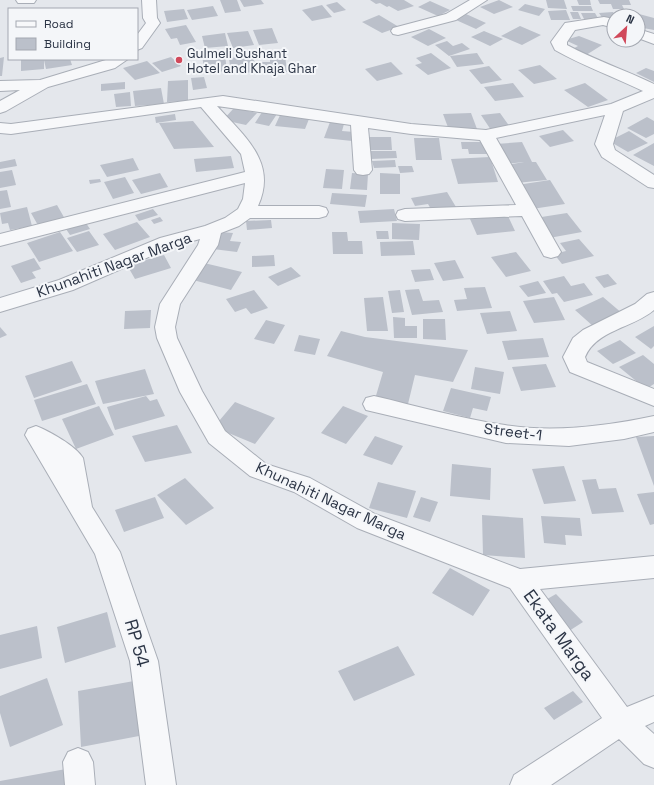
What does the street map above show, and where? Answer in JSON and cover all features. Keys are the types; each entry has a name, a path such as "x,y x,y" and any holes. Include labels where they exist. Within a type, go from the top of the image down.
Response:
{"street":[{"path":"23,0 29,0"},
{"path":"138,43 152,22 150,18 149,0"},
{"path":"398,32 451,17 480,0"},
{"path":"606,22 570,26 560,42 560,47 583,60 625,76 654,91"},
{"path":"0,86 42,84 110,65 118,60"},
{"path":"0,108 42,84"},
{"path":"0,128 11,129 205,102 223,101 411,130 486,135 616,108 654,91"},
{"path":"205,102 249,153 255,176 252,200 246,212 232,222 212,230"},
{"path":"616,108 604,144 608,153 654,183"},
{"path":"359,121 363,170"},
{"path":"486,135 551,252"},
{"path":"0,240 255,176"},
{"path":"405,215 528,210"},
{"path":"246,212 319,212"},
{"name":"Khunahiti Nagar Marga","path":"0,304 66,285 168,242 212,230"},
{"name":"Khunahiti Nagar Marga","path":"212,230 208,245 170,304 165,327 167,338 190,392 217,437 258,470 302,485 366,521 519,580"},
{"path":"654,299 642,309 590,335 580,343 574,357 578,367 654,398"},
{"name":"Street-1","path":"374,404 506,434 569,437 624,432 654,424"},
{"name":"RP 54","path":"81,511 107,552 144,661 161,785"},
{"name":"Ekata Marga","path":"519,580 654,567"},
{"name":"Ekata Marga","path":"519,580 621,722 654,754"},
{"path":"525,785 621,722 654,709"}],"building":[{"path":"220,0 237,0 241,11 225,13"},
{"path":"240,0 261,0 264,4 244,7"},
{"path":"370,0 404,0 414,6 398,11 380,3 376,4"},
{"path":"499,0 513,7 494,14 480,7"},
{"path":"546,0 564,0 567,9 548,8"},
{"path":"577,0 590,0 591,5 579,5"},
{"path":"598,0 629,0 631,5 622,5 624,8 613,8 611,4 600,4"},
{"path":"430,1 450,10 438,16 418,7"},
{"path":"337,2 346,10 334,13 326,5"},
{"path":"525,4 545,9 539,16 518,10"},
{"path":"322,5 332,17 312,21 302,10"},
{"path":"213,6 218,16 192,20 187,10"},
{"path":"571,6 591,6 593,11 573,11"},
{"path":"184,9 188,19 167,22 164,11"},
{"path":"566,10 570,20 551,20 548,11"},
{"path":"570,12 578,12 581,19 573,19"},
{"path":"606,12 606,19 603,19 599,13"},
{"path":"581,13 595,13 599,20 585,21"},
{"path":"466,14 486,23 476,29 456,20"},
{"path":"379,15 399,27 382,33 362,22"},
{"path":"646,16 654,18 654,30 646,28"},
{"path":"186,25 196,42 180,45 177,38 171,39 165,29"},
{"path":"520,26 541,35 522,45 501,36"},
{"path":"272,28 278,43 259,45 253,30"},
{"path":"429,29 446,38 428,46 411,37"},
{"path":"248,31 254,45 233,48 227,33"},
{"path":"484,31 503,39 490,46 471,37"},
{"path":"225,33 228,46 205,48 202,36"},
{"path":"579,36 602,45 583,57 569,51 578,46 565,40"},
{"path":"447,41 453,46 462,43 470,49 449,56 435,45"},
{"path":"431,53 451,68 428,75 415,65 422,63 416,58"},
{"path":"477,53 484,64 457,67 450,56"},
{"path":"225,55 227,71 205,73 202,56"},
{"path":"285,55 287,72 263,73 262,62 270,62 270,56"},
{"path":"253,56 257,72 231,74 229,58"},
{"path":"4,57 2,76 0,76 0,58"},
{"path":"171,57 181,66 162,72 152,63"},
{"path":"21,60 44,60 44,69 21,71"},
{"path":"44,60 70,60 72,65 46,69"},
{"path":"147,61 160,73 135,80 123,68"},
{"path":"391,62 403,74 377,81 365,69"},
{"path":"540,65 557,79 534,84 518,70"},
{"path":"489,66 502,80 481,84 469,70"},
{"path":"646,68 654,71 654,82 636,73"},
{"path":"204,77 207,88 193,90 191,78"},
{"path":"188,80 188,101 167,102 168,81"},
{"path":"125,82 125,89 101,91 101,84"},
{"path":"513,83 524,97 495,101 484,87"},
{"path":"585,83 608,100 588,107 564,90"},
{"path":"161,88 164,104 135,106 133,91"},
{"path":"130,92 131,106 116,107 114,94"},
{"path":"234,108 257,113 246,125 223,120"},
{"path":"264,109 279,111 269,126 255,123"},
{"path":"281,113 309,119 305,129 275,126"},
{"path":"471,113 477,129 449,130 443,114"},
{"path":"500,113 510,127 491,130 481,115"},
{"path":"175,114 176,120 156,123 155,117"},
{"path":"647,117 654,121 654,134 646,138 627,128"},
{"path":"193,121 214,147 174,149 159,123"},
{"path":"330,122 344,124 342,131 354,132 352,141 324,138"},
{"path":"563,130 574,141 550,147 539,136"},
{"path":"629,131 648,143 628,152 609,141"},
{"path":"365,137 391,137 392,150 365,150"},
{"path":"414,138 439,138 442,160 416,160"},
{"path":"461,142 487,142 490,154 469,154 468,149 462,149"},
{"path":"522,142 532,162 536,162 547,180 516,183 506,165 524,162 505,164 496,144"},
{"path":"654,143 654,166 633,155"},
{"path":"369,151 396,151 397,158 370,159"},
{"path":"231,156 234,168 196,172 194,159"},
{"path":"490,157 498,182 458,184 451,159"},
{"path":"133,158 139,170 107,177 100,165"},
{"path":"15,159 17,166 0,169 0,162"},
{"path":"395,160 396,167 374,168 372,161"},
{"path":"398,166 412,166 414,172 400,173"},
{"path":"326,169 344,170 342,189 323,188"},
{"path":"12,170 16,185 0,188 0,172"},
{"path":"160,173 168,187 141,194 132,180"},
{"path":"352,173 368,174 367,190 350,189"},
{"path":"380,173 400,174 400,194 380,194"},
{"path":"125,177 134,193 113,199 104,182"},
{"path":"100,179 101,182 90,184 89,180"},
{"path":"550,180 565,204 532,209 517,185"},
{"path":"7,190 11,207 0,209 0,191"},
{"path":"447,192 456,207 432,211 428,204 415,206 411,198"},
{"path":"332,193 367,195 365,207 330,204"},
{"path":"57,205 65,219 39,227 31,213"},
{"path":"27,207 32,226 10,230 8,223 2,224 0,213"},
{"path":"153,209 158,215 139,221 135,215"},
{"path":"394,209 397,221 360,223 358,211"},
{"path":"567,213 582,232 549,238 535,218"},
{"path":"508,216 515,231 477,235 470,219"},
{"path":"160,217 163,221 154,224 151,220"},
{"path":"271,220 272,228 247,230 246,221"},
{"path":"137,222 150,237 115,250 103,234"},
{"path":"86,223 90,229 70,235 66,229"},
{"path":"392,223 420,224 419,240 392,239"},
{"path":"89,231 99,245 77,252 67,238"},
{"path":"376,231 388,231 389,239 377,239"},
{"path":"60,232 73,251 39,262 27,243"},
{"path":"220,232 233,233 230,241 241,242 237,252 213,249"},
{"path":"332,232 347,232 348,241 362,241 363,254 333,254"},
{"path":"579,239 594,256 562,264 554,254 566,251 560,243"},
{"path":"413,241 415,255 381,256 380,242"},
{"path":"516,252 531,271 506,277 491,257"},
{"path":"164,255 171,268 135,279 127,265"},
{"path":"274,255 275,266 252,267 252,256"},
{"path":"34,258 41,269 32,272 36,278 21,283 11,266"},
{"path":"455,260 464,278 443,281 434,263"},
{"path":"204,263 242,272 231,290 193,280"},
{"path":"291,267 301,276 278,286 268,277"},
{"path":"430,269 434,280 415,282 411,270"},
{"path":"608,274 617,284 604,288 595,277"},
{"path":"564,276 571,286 584,283 593,295 564,302 557,293 552,294 543,281"},
{"path":"538,281 546,293 528,297 519,286"},
{"path":"485,287 492,308 457,311 454,300 467,299 464,288"},
{"path":"419,289 423,301 439,300 443,312 412,315 405,290"},
{"path":"254,290 268,308 251,314 246,308 235,312 226,299"},
{"path":"400,290 404,312 392,313 388,291"},
{"path":"383,297 388,331 367,331 364,298"},
{"path":"554,297 565,320 534,323 523,301"},
{"path":"603,297 623,314 594,327 575,310"},
{"path":"151,310 150,328 124,329 125,311"},
{"path":"510,311 517,331 487,334 480,313"},
{"path":"393,317 405,318 405,326 417,326 417,338 394,338"},
{"path":"423,319 445,319 446,340 423,339"},
{"path":"266,320 285,325 274,344 254,339"},
{"path":"654,326 654,346 651,349 635,337"},
{"path":"0,327 7,335 0,338"},
{"path":"341,331 365,337 468,350 453,382 415,375 408,404 375,399 383,372 327,356"},
{"path":"299,335 320,339 315,355 294,351"},
{"path":"543,338 549,357 508,360 502,341"},
{"path":"620,340 636,353 613,364 597,351"},
{"path":"643,355 654,364 654,384 646,389 619,367"},
{"path":"72,361 82,382 34,398 25,376"},
{"path":"546,364 556,387 521,391 512,367"},
{"path":"475,367 504,372 500,394 471,389"},
{"path":"145,369 154,394 103,404 95,381"},
{"path":"87,384 96,404 42,421 34,400"},
{"path":"451,388 491,397 487,411 473,408 470,418 443,411"},
{"path":"146,396 150,401 157,399 165,416 115,430 107,407"},
{"path":"235,402 275,418 255,444 214,427"},
{"path":"99,406 114,435 76,449 62,419"},
{"path":"343,406 368,416 346,444 321,433"},
{"path":"177,425 192,453 145,462 132,436"},
{"path":"375,436 403,446 392,465 363,455"},
{"path":"654,436 654,486 636,437"},
{"path":"452,464 491,468 490,500 450,496"},
{"path":"564,466 576,501 544,504 532,469"},
{"path":"185,478 214,508 186,525 157,495"},
{"path":"596,479 599,489 616,488 624,512 592,514 582,480"},
{"path":"378,482 416,491 407,518 369,508"},
{"path":"654,492 654,524 650,525 637,494"},
{"path":"155,497 164,518 124,532 115,510"},
{"path":"421,497 438,502 430,522 413,517"},
{"path":"482,515 523,518 525,558 483,555"},
{"path":"541,516 580,518 582,536 565,535 566,545 544,543"},
{"path":"450,568 490,590 473,616 432,593"},
{"path":"556,594 583,622 569,631 542,602"},
{"path":"107,612 116,647 65,663 57,627"},
{"path":"37,626 42,658 0,669 0,635"},
{"path":"398,646 415,675 354,701 338,671"},
{"path":"47,678 63,725 10,747 0,713 0,696"},
{"path":"134,681 139,736 81,747 78,691"},
{"path":"573,691 583,702 554,720 544,708"},
{"path":"66,769 67,785 0,785 0,781"}],"place":[{"name":"Gulmeli Sushant Hotel and Khaja Ghar","path":"179,60"}]}
